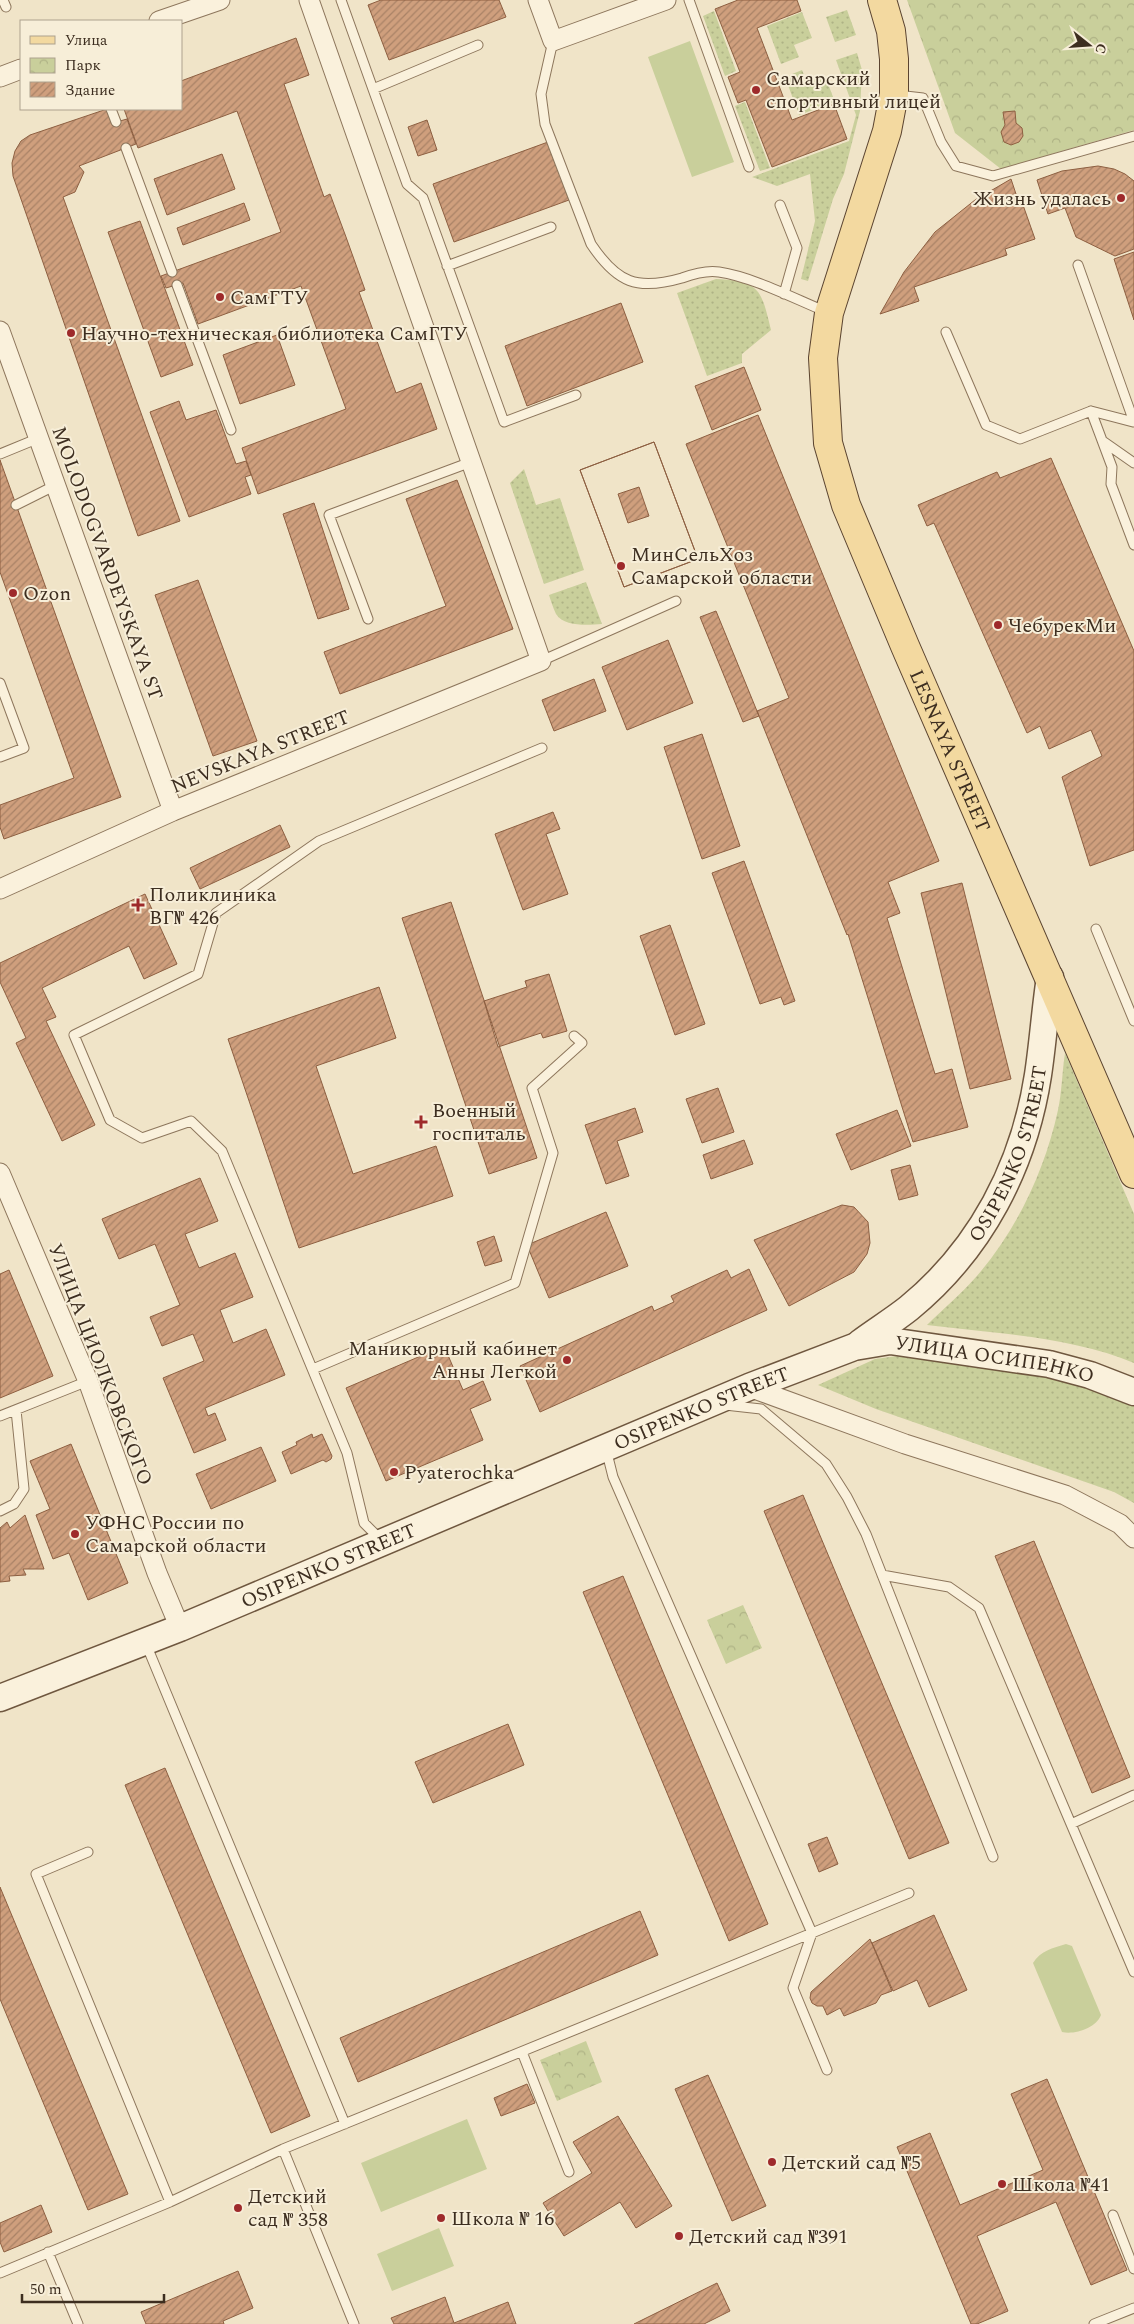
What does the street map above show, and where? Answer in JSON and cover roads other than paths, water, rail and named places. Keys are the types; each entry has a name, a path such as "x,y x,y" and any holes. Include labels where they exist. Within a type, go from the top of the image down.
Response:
{"main road":[{"name":"LESNAYA STREET","path":"882,0 891,31 894,94 887,131 829,313 823,358 828,443 846,505 904,646 1050,977 1134,1174"},
{"name":"OSIPENKO STREET","path":"145,1642 710,1403 854,1347 909,1308 940,1280 969,1248 999,1199 1022,1145 1038,1076 1050,977"},
{"name":"УЛИЦА ОСИПЕНКО","path":"854,1347 890,1341 1049,1364 1090,1375 1134,1392"},
{"path":"0,1698 145,1642"}],"street":[{"path":"160,20 180,10 220,0"},
{"path":"309,0 541,661"},
{"path":"538,0 553,41 666,0"},
{"path":"0,77 20,69"},
{"name":"MOLODOGVARDEYSKAYA ST","path":"0,330 173,811"},
{"name":"NEVSKAYA STREET","path":"0,889 173,811 541,661"},
{"name":"УЛИЦА ЦИОЛКОВСКОГО","path":"0,1173 88,1381 157,1573 180,1628"},
{"path":"749,1387 906,1444 1065,1495 1120,1524 1134,1538"}],"lane":[{"path":"341,0 407,184 423,198 504,422 576,395"},
{"path":"689,0 749,167"},
{"path":"553,41 541,94 545,124 591,244 601,260 614,272 635,283 657,285 696,274 718,272 784,294 829,313"},
{"path":"373,89 478,46"},
{"path":"894,94 923,98 942,142 956,166 993,176 1134,136"},
{"path":"111,110 116,122"},
{"path":"126,148 172,272"},
{"path":"780,205 797,248 784,294"},
{"path":"447,266 551,227"},
{"path":"1078,265 1133,422"},
{"path":"177,285 231,430"},
{"path":"946,332 986,425 1020,439 1091,411 1133,422"},
{"path":"1091,411 1112,467 1111,484 1134,545"},
{"path":"0,454 39,438"},
{"path":"1104,442 1134,463"},
{"path":"368,620 330,515 471,462"},
{"path":"16,505 56,485"},
{"path":"541,661 676,601"},
{"path":"0,683 24,748 0,757"},
{"path":"383,1542 364,1523 347,1452 222,1151 191,1121 142,1138 110,1120 74,1034 198,974 216,913 319,840 542,748"},
{"path":"1096,929 1134,1021"},
{"path":"313,1369 515,1283 553,1153 532,1088 582,1043 574,1036"},
{"path":"0,1416 88,1381"},
{"path":"710,1403 761,1409 826,1464 847,1497 866,1534 993,1857"},
{"path":"0,1511 14,1504 24,1489 16,1410"},
{"path":"605,1448 614,1477 812,1933 792,1988 827,2070"},
{"path":"882,1575 949,1588 979,1608 1134,1972"},
{"path":"145,1642 345,2124"},
{"path":"1071,1824 1134,1795"},
{"path":"88,1852 36,1874 170,2202"},
{"path":"0,2273 170,2202 283,2149 909,1893"},
{"path":"522,2052 569,2172"},
{"path":"283,2149 354,2324"},
{"path":"1113,2216 1134,2269"},
{"path":"48,2252 78,2324"},
{"path":"1094,2324 1134,2308"}],"place":[{"name":"Самарский спортивный лицей","path":"756,90"},
{"name":"Жизнь удалась","path":"1121,198"},
{"name":"СамГТУ","path":"220,297"},
{"name":"Научно-техническая библиотека СамГТУ","path":"71,333"},
{"name":"МинСельХоз Самарской области","path":"621,566"},
{"name":"Ozon","path":"13,593"},
{"name":"ЧебурекМи","path":"998,625"},
{"name":"Поликлиника ВГ№ 426","path":"138,905"},
{"name":"Военный госпиталь","path":"421,1122"},
{"name":"Маникюрный кабинет Анны Легкой","path":"567,1360"},
{"name":"Pyaterochka","path":"394,1472"},
{"name":"УФНС России по Самарской области","path":"75,1534"},
{"name":"Детский сад №5","path":"772,2162"},
{"name":"Школа №41","path":"1002,2184"},
{"name":"Детский сад № 358","path":"238,2208"},
{"name":"Школа № 16","path":"441,2218"},
{"name":"Детский сад №391","path":"679,2236"}]}
